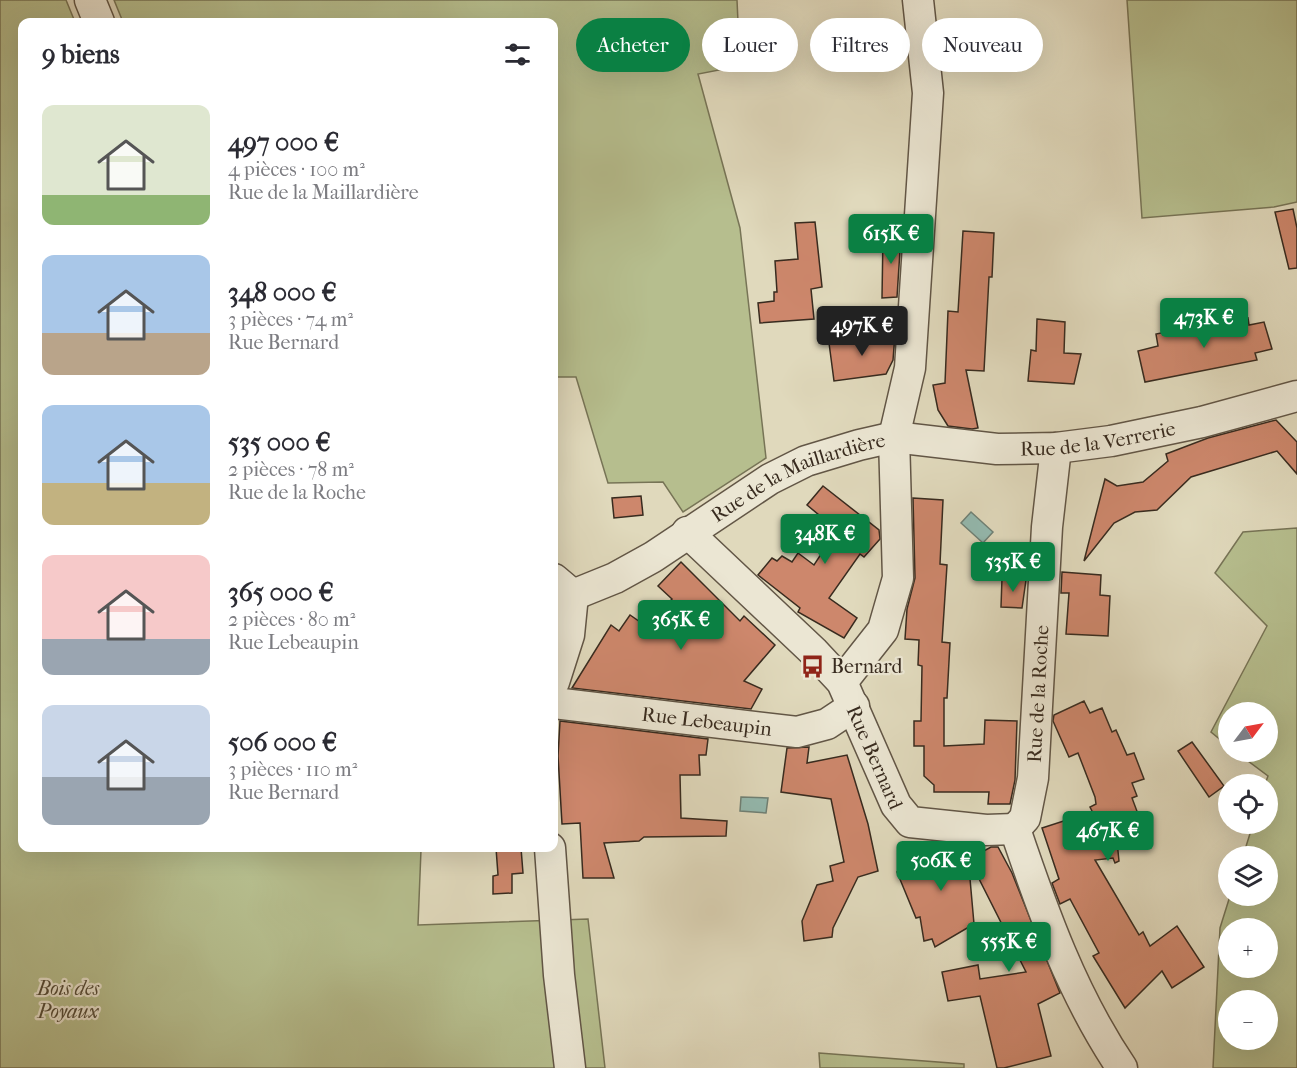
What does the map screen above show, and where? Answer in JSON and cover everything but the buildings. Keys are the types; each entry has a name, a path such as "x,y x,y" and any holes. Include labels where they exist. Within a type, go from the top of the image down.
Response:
{"street":[{"path":"90,0 97,18"},
{"name":"Rue de la Maillardière","path":"563,587 615,578 770,479 806,461 894,437 910,368 928,93 918,0"},
{"name":"Rue de la Verrerie","path":"894,437 997,449 1056,448 1111,441 1202,422 1297,396"},
{"name":"Rue Lebeaupin","path":"558,703 797,732 827,723 848,694 883,630 898,578 894,437"},
{"name":"Rue de la Roche","path":"1015,828 1025,818 1033,778 1047,527 1056,448"},
{"name":"Rue Bernard","path":"687,532 814,652 848,694 896,805 910,822 986,830 1015,828"},
{"path":"558,669 569,635 563,587"},
{"path":"1015,828 1043,912 1068,971 1089,1016 1122,1068"},
{"path":"550,852 570,1068"}],"green space":[{"name":"Bois des Poyaux","path":"0,0 66,0 73,18 18,18 18,852 421,852 418,925 588,919 605,1068 0,1068"},
{"path":"114,0 737,0 738,18 702,18 702,72 708,72 698,74 740,228 766,458 683,512 663,482 608,483 576,377 558,377 558,18 121,18"},
{"path":"1127,0 1297,0 1297,202 1274,207 1142,218"},
{"path":"1297,528 1297,1068 1213,1068 1218,968 1218,978 1278,978 1278,918 1223,918 1227,906 1278,906 1278,846 1246,846 1250,834 1278,834 1278,774 1265,774 1249,762 1278,762 1278,702 1227,702 1267,626 1215,573 1243,532"},
{"path":"1218,719 1218,738 1211,732"},
{"path":"819,1053 964,1064 964,1068 820,1068"}],"water":[{"path":"971,512 993,532 983,543 961,523"},
{"path":"741,797 768,798 766,813 740,811"}],"place":[{"name":"Bernard","path":"813,666"}]}
